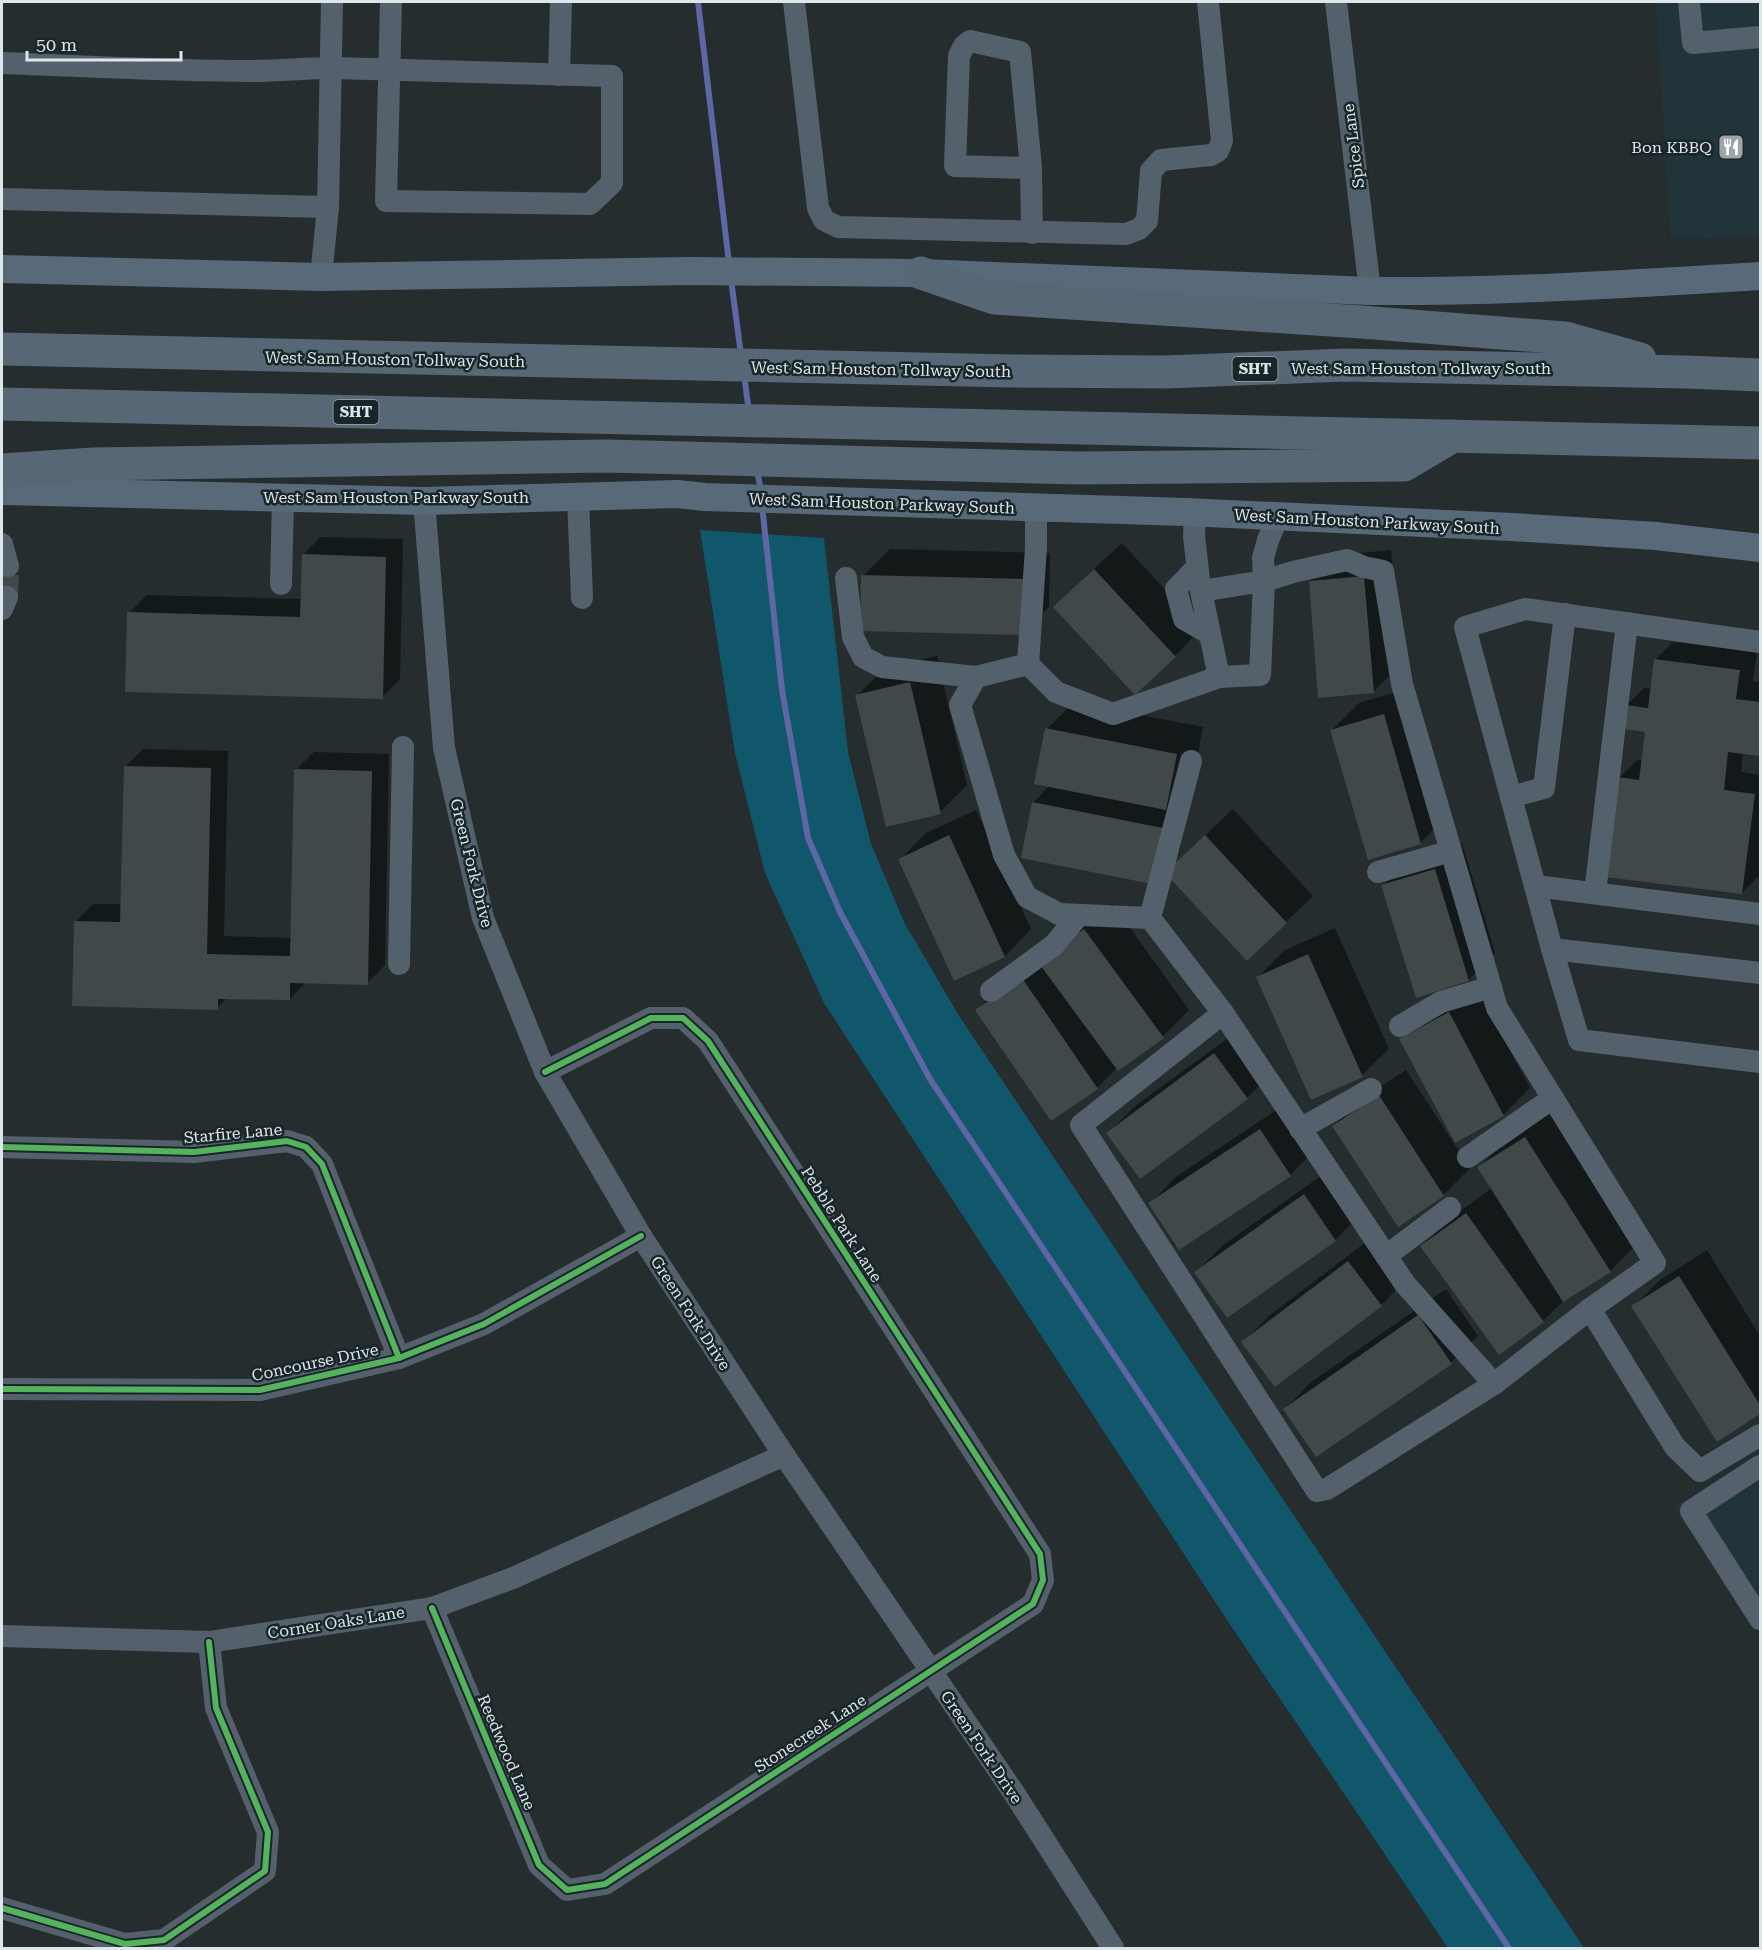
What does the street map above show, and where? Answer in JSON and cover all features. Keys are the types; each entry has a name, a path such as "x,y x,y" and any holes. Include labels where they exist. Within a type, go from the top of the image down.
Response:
{"highway":[{"path":"921,273 994,298 1565,338 1685,372"},
{"name":"West Sam Houston Tollway South","path":"2,349 1012,371 1165,372 1346,365 1761,375"},
{"name":"SHT","path":"2,405 1761,443"},
{"path":"2,470 93,464 606,456 1077,468 1404,465 1453,436"}],"main road":[{"path":"2,269 321,277 690,271 921,273 1370,291 1514,289 1761,276"},
{"name":"West Sam Houston Parkway South","path":"2,491 424,501 677,494 705,497 1195,513 1512,527 1645,535 1761,548"}],"street":[{"path":"321,277 328,207 332,2"},
{"path":"2,63 251,71 331,68 390,70 559,75 612,76 612,183 590,204 386,201 390,70 391,2"},
{"path":"559,75 561,2"},
{"path":"794,2 818,208 824,220 838,227 1126,234 1139,229 1147,221 1151,171 1155,165 1161,160 1211,155 1218,151 1222,141 1208,2"},
{"name":"Spice Lane","path":"1336,2 1370,291"},
{"path":"1689,2 1693,43 1761,37"},
{"path":"1031,168 955,166 959,56 964,46 970,41 1020,52 1031,168 1032,233"},
{"path":"2,200 328,207"},
{"path":"281,584 283,497"},
{"path":"578,497 582,598"},
{"name":"Green Fork Drive","path":"424,501 444,748 483,918 545,1072 641,1236 784,1455 1014,1792 1113,1948"},
{"path":"1036,508 1036,549 1028,664 1056,692 1113,714 1219,677 1260,675 1263,558 1278,517"},
{"path":"1195,513 1194,536 1197,567 1219,677"},
{"path":"2,544 8,566"},
{"path":"1201,591 1264,581 1347,560 1383,571 1402,684 1497,1008 1655,1263 1590,1309 1494,1384 1327,1489 1317,1491 1081,1125 1223,1013"},
{"path":"1197,567 1176,589 1184,620 1210,634"},
{"path":"846,578 853,637 863,657 882,667 976,677 1028,664"},
{"path":"1761,642 1525,609 1465,627 1552,949 1579,1040 1761,1062"},
{"path":"1511,798 1544,788 1565,614"},
{"path":"1595,893 1627,623"},
{"path":"976,677 960,705 1004,855 1027,897 1059,914 1150,918"},
{"path":"399,964 403,747"},
{"path":"1150,918 1191,761"},
{"path":"1378,872 1451,851"},
{"path":"1535,886 1761,914"},
{"path":"991,991 1054,945 1079,915"},
{"path":"1150,918 1223,1013 1405,1284 1494,1384"},
{"path":"1552,949 1761,973"},
{"path":"1400,1026 1441,1002 1491,987"},
{"name":"Pebble Park Lane","path":"545,1072 651,1018 683,1018 708,1041 1040,1554 1043,1580"},
{"path":"1300,1129 1371,1089"},
{"path":"1468,1157 1553,1098"},
{"name":"Starfire Lane","path":"2,1147 194,1152 287,1141 306,1147 322,1164 399,1358"},
{"path":"1386,1256 1450,1208"},
{"name":"Concourse Drive","path":"2,1389 260,1390 399,1358 484,1324 641,1236"},
{"path":"1590,1309 1675,1447 1700,1471 1761,1435"},
{"name":"Corner Oaks Lane","path":"2,1636 209,1642 432,1608 513,1578 784,1455"},
{"path":"1761,1466 1691,1511 1761,1619"},
{"name":"Stonecreek Lane","path":"575,1889 605,1884 1033,1604 1043,1580"},
{"name":"Reedwood Lane","path":"432,1608 539,1865 567,1890 575,1889"},
{"path":"2,1908 125,1944 164,1940 265,1871 268,1832 216,1708 209,1642"}],"shaded area":[{"path":"1656,2 1760,2 1760,237 1671,239"},
{"path":"700,530 824,538 848,752 871,844 905,924 959,1016 1584,1948 1448,1948 1227,1620 824,1003 765,873 735,753"},
{"path":"1760,1452 1760,1633 1674,1508"}],"building":[{"path":"302,554 386,557 383,699 125,692 127,612 300,617"},
{"path":"1094,569 1176,657 1135,695 1053,607"},
{"path":"861,575 1024,579 1023,635 860,631"},
{"path":"1364,576 1374,693 1318,698 1309,581"},
{"path":"1654,659 1740,670 1736,699 1760,702 1760,756 1728,752 1724,790 1755,794 1742,894 1605,877 1617,777 1639,780 1645,732 1622,729 1625,705 1648,708"},
{"path":"910,682 941,814 886,827 855,695"},
{"path":"1384,714 1421,844 1368,860 1330,730"},
{"path":"1045,728 1177,754 1166,810 1034,784"},
{"path":"124,766 211,768 207,954 290,956 294,769 372,771 368,985 290,983 290,1000 218,999 218,1010 72,1006 74,921 120,922"},
{"path":"1032,802 1163,828 1152,884 1021,858"},
{"path":"949,835 1005,957 954,981 898,859"},
{"path":"1205,835 1287,923 1247,961 1165,873"},
{"path":"1435,869 1469,981 1416,998 1381,885"},
{"path":"1084,929 1164,1038 1118,1071 1038,962"},
{"path":"1308,954 1363,1077 1311,1100 1256,977"},
{"path":"1022,978 1098,1089 1051,1121 975,1010"},
{"path":"1449,1012 1504,1116 1455,1143 1399,1039"},
{"path":"1214,1053 1248,1099 1140,1179 1106,1133"},
{"path":"1379,1095 1444,1196 1398,1227 1332,1126"},
{"path":"1260,1129 1291,1176 1179,1250 1148,1203"},
{"path":"1525,1137 1611,1272 1563,1302 1477,1167"},
{"path":"1304,1194 1336,1241 1227,1318 1194,1272"},
{"path":"1466,1213 1544,1322 1499,1355 1420,1246"},
{"path":"1348,1261 1382,1306 1275,1387 1241,1342"},
{"path":"1679,1276 1760,1405 1760,1414 1717,1442 1631,1306"},
{"path":"1418,1315 1452,1364 1316,1457 1283,1409"}],"waterway":[{"path":"698,2 729,263"},
{"path":"731,279 741,355"},
{"path":"744,374 749,412"},
{"path":"757,469 761,492"},
{"path":"762,505 782,690 808,838 840,912 930,1079 1509,1948"}],"tunnel":[{"path":"7,597 8,566"}],"cycle path":[{"path":"432,1608 539,1865 567,1890 605,1884 1033,1604 1043,1580 1040,1554 708,1041 683,1018 651,1018 545,1072"},
{"path":"2,1147 194,1152 287,1141 306,1147 322,1164 399,1358"},
{"path":"2,1389 260,1390 399,1358 484,1324 641,1236"},
{"path":"2,1908 125,1944 164,1940 265,1871 268,1832 216,1708 209,1642"}],"place":[{"name":"Bon KBBQ","path":"1731,147"}]}
